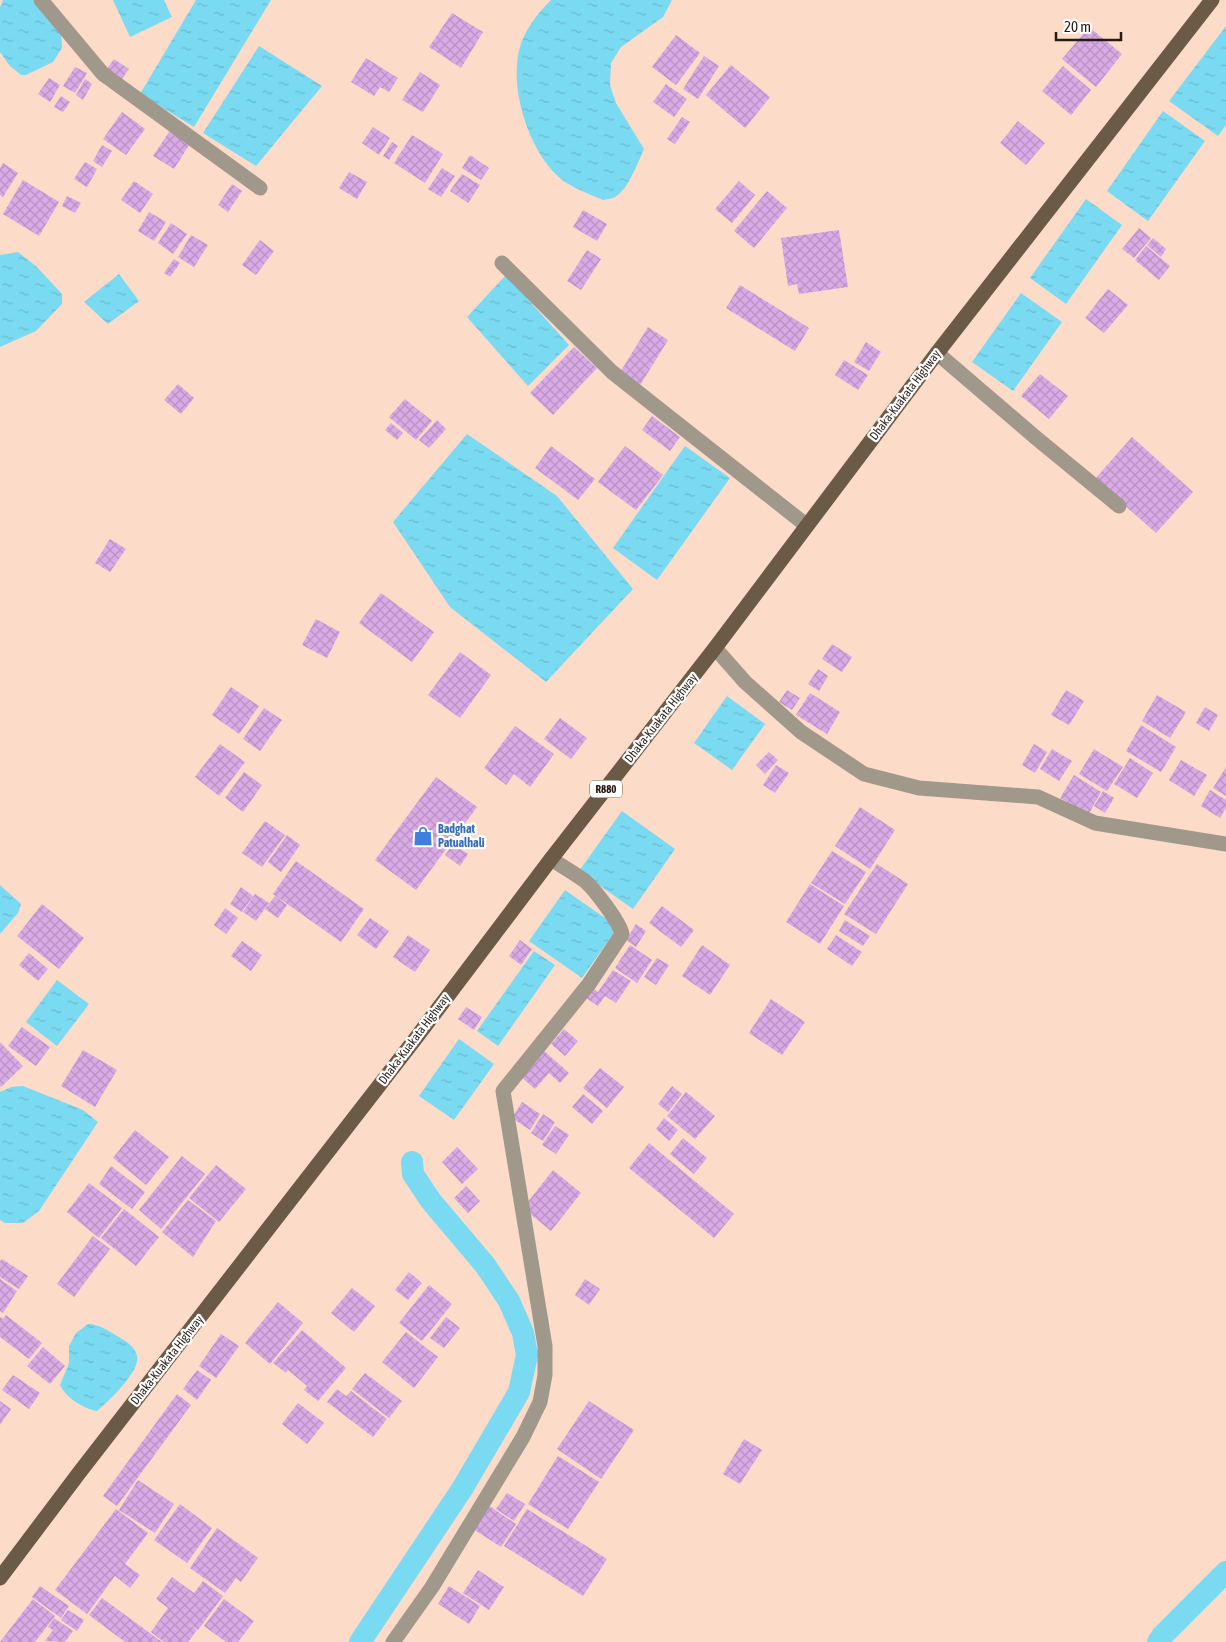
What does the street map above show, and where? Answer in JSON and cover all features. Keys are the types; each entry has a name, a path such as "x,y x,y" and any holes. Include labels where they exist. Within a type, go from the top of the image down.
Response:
{"main road":[{"name":"Dhaka-Kuakata Highway","path":"0,1578 715,648 937,353 1212,0"}],"street":[{"path":"41,0 103,74 260,188"},
{"path":"502,264 612,372 806,525"},
{"path":"937,353 1119,506"},
{"path":"715,648 745,682 802,732 864,774 919,788 1038,797 1095,823 1226,844"},
{"path":"393,1642 432,1586 508,1462 540,1402 545,1375 545,1346 503,1091 589,984 622,934 615,919 586,882 551,859"}],"water":[{"path":"3,0 37,0 61,33 62,48 53,62 26,75 21,75 10,66 0,52 0,7"},
{"path":"113,0 164,0 172,17 130,37"},
{"path":"196,0 271,0 194,127 140,94"},
{"path":"551,0 672,0 663,17 621,47 611,63 610,85 616,103 644,149 628,182 620,193 612,198 603,200 565,182 553,171 542,156 532,139 525,120 517,82 517,64 520,47 532,22"},
{"path":"1226,26 1226,125 1218,136 1169,101"},
{"path":"259,46 322,86 256,166 203,133"},
{"path":"1163,111 1205,141 1148,221 1107,191"},
{"path":"1086,199 1122,225 1066,304 1030,278"},
{"path":"18,252 37,267 62,294 62,304 36,331 0,347 0,255"},
{"path":"119,274 139,301 108,324 84,302"},
{"path":"506,275 569,345 528,386 467,317"},
{"path":"1021,293 1062,322 1013,391 972,362"},
{"path":"467,434 557,496 633,589 546,682 450,607 393,522"},
{"path":"685,446 730,478 657,580 613,548"},
{"path":"727,696 765,724 732,770 694,743"},
{"path":"622,811 675,849 633,909 579,871"},
{"path":"0,885 21,904 18,913 0,934"},
{"path":"565,890 618,927 582,978 529,941"},
{"path":"534,951 555,965 498,1046 477,1031"},
{"path":"57,980 89,1004 57,1046 26,1022"},
{"path":"459,1039 494,1064 454,1120 419,1096"},
{"path":"23,1086 83,1110 98,1122 39,1211 23,1223 5,1223 0,1220 0,1092 11,1087"},
{"path":"88,1324 108,1330 122,1339 133,1347 137,1356 137,1362 129,1378 116,1394 97,1411 86,1408 76,1402 66,1394 60,1385 69,1363 69,1346 76,1333"}],"building":[{"path":"452,13 483,32 461,68 429,47"},
{"path":"1089,27 1122,54 1096,87 1062,59"},
{"path":"676,35 700,53 676,85 652,67"},
{"path":"704,56 719,66 698,99 683,89"},
{"path":"366,58 398,78 389,92 380,87 374,96 351,82"},
{"path":"114,59 129,69 116,87 101,77"},
{"path":"731,65 770,97 745,128 706,95"},
{"path":"1063,66 1091,90 1071,115 1042,91"},
{"path":"75,67 87,73 75,93 63,86"},
{"path":"420,72 440,85 423,112 402,100"},
{"path":"49,78 60,85 50,102 38,94"},
{"path":"85,79 92,84 83,100 76,95"},
{"path":"666,84 687,99 674,117 653,102"},
{"path":"61,96 70,102 63,112 54,107"},
{"path":"122,112 145,129 126,155 103,139"},
{"path":"682,117 690,122 675,144 667,139"},
{"path":"1018,121 1045,143 1026,165 1000,143"},
{"path":"373,127 390,138 379,155 362,143"},
{"path":"171,129 191,142 174,169 153,156"},
{"path":"412,135 443,154 425,183 394,163"},
{"path":"392,142 398,146 389,160 383,156"},
{"path":"102,145 112,151 102,167 93,161"},
{"path":"470,155 489,168 481,180 462,168"},
{"path":"85,162 97,169 87,187 74,179"},
{"path":"3,163 18,173 3,197 0,195 0,168"},
{"path":"442,168 455,176 441,197 428,189"},
{"path":"349,172 367,182 357,199 339,188"},
{"path":"462,174 480,185 468,203 450,191"},
{"path":"23,180 59,202 39,236 3,214"},
{"path":"134,181 153,194 140,213 121,200"},
{"path":"739,181 755,195 732,223 715,209"},
{"path":"232,184 242,191 228,212 218,205"},
{"path":"767,191 787,208 754,248 734,231"},
{"path":"67,196 81,203 75,213 62,206"},
{"path":"583,210 607,224 597,241 573,227"},
{"path":"149,212 166,222 154,241 138,231"},
{"path":"171,223 187,234 173,254 158,243"},
{"path":"1139,228 1151,238 1134,258 1122,249"},
{"path":"839,230 848,287 799,294 797,284 788,286 781,238"},
{"path":"191,235 208,245 194,267 178,257"},
{"path":"1153,238 1166,249 1161,257 1147,245"},
{"path":"260,240 274,251 256,275 242,265"},
{"path":"1146,246 1170,266 1159,280 1135,260"},
{"path":"587,250 601,259 581,290 567,281"},
{"path":"174,259 180,263 170,277 164,273"},
{"path":"740,285 809,328 795,351 726,308"},
{"path":"1108,289 1128,305 1104,333 1085,318"},
{"path":"648,327 668,340 639,387 619,374"},
{"path":"866,342 881,352 869,371 854,362"},
{"path":"574,347 597,368 553,415 530,393"},
{"path":"844,360 868,375 858,390 835,375"},
{"path":"1040,374 1068,396 1049,419 1021,396"},
{"path":"178,384 194,398 181,414 164,400"},
{"path":"405,399 432,421 416,440 389,417"},
{"path":"652,416 680,437 670,451 642,430"},
{"path":"437,420 446,429 429,448 419,440"},
{"path":"391,423 403,433 397,440 385,430"},
{"path":"1132,437 1193,492 1156,533 1095,479"},
{"path":"551,446 595,479 578,500 535,468"},
{"path":"625,446 663,475 636,510 598,482"},
{"path":"110,539 126,549 110,572 95,563"},
{"path":"381,593 434,632 412,662 359,623"},
{"path":"316,619 340,632 327,658 302,645"},
{"path":"832,644 852,657 842,672 822,659"},
{"path":"460,652 491,675 460,718 428,695"},
{"path":"818,669 828,676 819,691 808,684"},
{"path":"231,687 259,706 239,734 212,715"},
{"path":"787,690 800,698 792,710 779,702"},
{"path":"1066,690 1084,701 1069,725 1051,715"},
{"path":"810,693 840,712 827,734 796,715"},
{"path":"1157,695 1186,712 1170,738 1142,721"},
{"path":"1205,707 1218,715 1209,731 1196,723"},
{"path":"264,708 282,720 260,751 243,739"},
{"path":"560,718 587,738 571,759 544,739"},
{"path":"1141,725 1176,747 1161,772 1126,751"},
{"path":"515,726 554,754 530,787 514,774 506,785 484,768"},
{"path":"220,744 245,762 219,796 195,777"},
{"path":"1034,744 1047,752 1035,773 1022,765"},
{"path":"1052,749 1072,761 1059,781 1040,769"},
{"path":"1094,749 1123,767 1107,791 1079,774"},
{"path":"769,752 778,760 765,774 756,765"},
{"path":"1130,758 1153,773 1137,798 1114,784"},
{"path":"1181,760 1207,775 1194,796 1169,780"},
{"path":"776,765 789,773 775,793 763,785"},
{"path":"1226,767 1226,796 1213,788"},
{"path":"244,772 262,785 243,812 225,798"},
{"path":"1074,775 1101,792 1088,815 1060,798"},
{"path":"436,777 477,807 416,890 375,860"},
{"path":"1210,790 1226,800 1226,808 1220,818 1201,806"},
{"path":"1103,791 1114,798 1105,813 1094,806"},
{"path":"860,807 895,830 870,869 835,846"},
{"path":"265,821 285,835 262,867 242,853"},
{"path":"287,835 300,845 281,872 268,862"},
{"path":"453,844 468,854 460,866 445,855"},
{"path":"832,851 866,872 845,904 811,883"},
{"path":"296,861 364,909 341,942 273,894"},
{"path":"877,864 908,884 876,934 844,914"},
{"path":"810,884 844,906 820,944 786,922"},
{"path":"241,887 253,896 242,912 230,904"},
{"path":"255,894 269,903 256,921 243,912"},
{"path":"275,896 287,905 278,918 265,909"},
{"path":"42,904 84,938 59,969 17,936"},
{"path":"662,906 694,930 681,947 649,923"},
{"path":"225,908 238,918 226,934 214,925"},
{"path":"370,918 389,931 376,949 357,935"},
{"path":"845,920 870,936 863,946 839,931"},
{"path":"636,924 646,931 636,947 626,940"},
{"path":"408,935 430,950 415,972 393,957"},
{"path":"836,935 862,952 852,966 827,949"},
{"path":"520,940 532,949 521,965 509,956"},
{"path":"242,941 262,955 251,971 231,956"},
{"path":"630,945 652,960 637,983 615,968"},
{"path":"702,945 730,965 710,995 682,976"},
{"path":"29,953 48,969 38,981 19,965"},
{"path":"657,958 669,965 656,985 644,977"},
{"path":"613,970 631,981 616,1003 605,996 598,1006 586,998 593,988 598,992"},
{"path":"771,999 805,1022 782,1055 749,1033"},
{"path":"466,1007 482,1017 474,1030 458,1019"},
{"path":"22,1027 50,1047 36,1066 8,1046"},
{"path":"564,1029 578,1041 565,1056 551,1044"},
{"path":"0,1042 23,1066 1,1087 0,1086"},
{"path":"83,1050 117,1070 95,1107 61,1086"},
{"path":"543,1050 569,1073 560,1083 549,1073 535,1089 520,1076"},
{"path":"600,1068 624,1087 607,1108 583,1088"},
{"path":"672,1086 682,1094 668,1112 658,1104"},
{"path":"686,1092 715,1116 695,1139 667,1116"},
{"path":"583,1094 603,1111 592,1124 572,1107"},
{"path":"522,1102 540,1114 530,1130 512,1118"},
{"path":"543,1114 555,1122 543,1141 531,1133"},
{"path":"664,1118 678,1130 669,1141 656,1129"},
{"path":"555,1126 569,1135 556,1154 542,1145"},
{"path":"135,1130 169,1157 146,1185 113,1158"},
{"path":"683,1138 707,1158 694,1174 670,1154"},
{"path":"649,1143 734,1214 714,1238 629,1168"},
{"path":"457,1147 478,1169 462,1184 442,1162"},
{"path":"182,1156 205,1174 161,1229 139,1210"},
{"path":"216,1165 246,1189 219,1222 189,1198"},
{"path":"111,1166 145,1192 132,1209 99,1184"},
{"path":"553,1170 581,1193 551,1231 523,1208"},
{"path":"89,1183 122,1208 99,1238 67,1212"},
{"path":"466,1186 480,1201 468,1213 454,1198"},
{"path":"188,1200 216,1221 193,1257 162,1232"},
{"path":"124,1209 159,1237 136,1266 101,1238"},
{"path":"93,1236 110,1249 74,1297 57,1284"},
{"path":"2,1259 28,1276 19,1289 0,1277 0,1261"},
{"path":"409,1272 422,1283 408,1300 395,1290"},
{"path":"0,1279 17,1291 3,1313 0,1311"},
{"path":"585,1279 600,1289 589,1305 575,1295"},
{"path":"429,1285 452,1304 422,1341 399,1323"},
{"path":"352,1288 375,1306 354,1332 331,1313"},
{"path":"278,1302 303,1323 270,1364 245,1343"},
{"path":"6,1315 42,1343 29,1359 0,1337 0,1317 3,1319"},
{"path":"446,1317 460,1328 444,1348 430,1338"},
{"path":"302,1330 346,1368 318,1401 304,1390 307,1386 288,1370 286,1373 273,1363"},
{"path":"406,1332 438,1357 414,1388 382,1362"},
{"path":"221,1334 239,1346 216,1378 199,1366"},
{"path":"43,1347 65,1366 50,1384 27,1366"},
{"path":"197,1370 211,1380 197,1400 183,1389"},
{"path":"365,1373 402,1401 389,1418 352,1389"},
{"path":"13,1375 40,1393 29,1409 2,1390"},
{"path":"337,1389 346,1396 351,1391 387,1419 373,1437 327,1402"},
{"path":"177,1394 191,1405 117,1506 103,1496"},
{"path":"0,1401 11,1409 0,1425"},
{"path":"589,1401 634,1430 601,1479 557,1449"},
{"path":"298,1403 324,1423 307,1444 282,1424"},
{"path":"744,1439 762,1450 740,1484 723,1474"},
{"path":"558,1456 599,1482 568,1529 528,1504"},
{"path":"138,1480 174,1504 155,1533 119,1510"},
{"path":"507,1493 525,1504 514,1521 496,1509"},
{"path":"485,1503 516,1524 501,1547 470,1527"},
{"path":"180,1504 212,1528 187,1563 154,1540"},
{"path":"116,1509 148,1533 125,1564 140,1575 130,1588 115,1576 87,1614 55,1590"},
{"path":"527,1509 607,1559 583,1596 504,1546"},
{"path":"217,1528 258,1558 241,1582 236,1578 225,1593 190,1568"},
{"path":"478,1570 504,1587 489,1610 463,1593"},
{"path":"172,1577 194,1593 203,1581 223,1596 198,1630 188,1623 197,1630 188,1642 164,1642 151,1632 168,1608 156,1599"},
{"path":"40,1586 69,1606 61,1618 32,1597"},
{"path":"449,1586 480,1606 469,1624 438,1604"},
{"path":"102,1598 162,1642 125,1642 89,1615"},
{"path":"33,1599 55,1616 35,1642 0,1642"},
{"path":"224,1599 254,1621 238,1642 226,1642 204,1626"},
{"path":"68,1610 84,1620 77,1631 61,1620"},
{"path":"54,1618 73,1631 65,1642 45,1641 53,1630 48,1627"}],"waterway":[{"path":"360,1642 462,1489 519,1392 527,1355 523,1333 509,1301 485,1265 431,1201 413,1174 412,1162"},
{"path":"1158,1642 1226,1572"}],"place":[{"name":"Badghat Patualhali","path":"423,836"}]}
